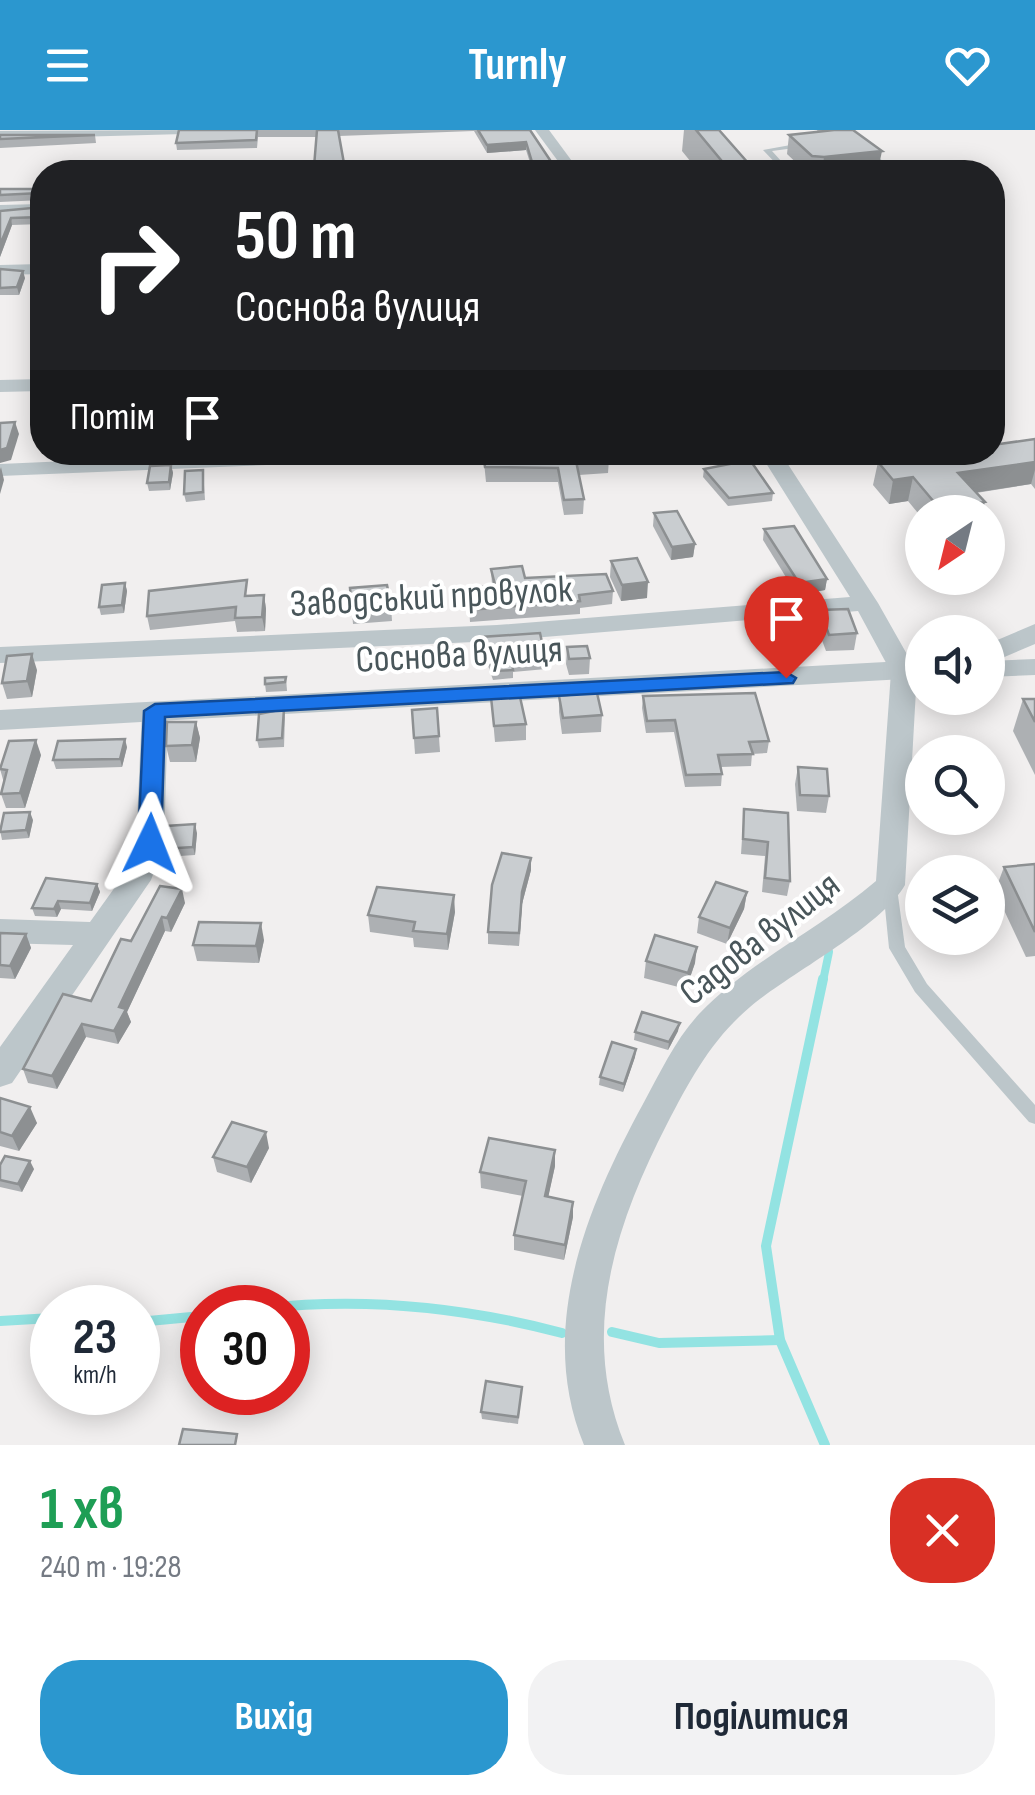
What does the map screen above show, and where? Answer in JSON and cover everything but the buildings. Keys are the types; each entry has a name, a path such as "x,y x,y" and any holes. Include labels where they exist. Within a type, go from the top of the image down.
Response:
{"street":[{"path":"0,136 184,130"},
{"path":"542,130 565,160"},
{"path":"0,210 30,209"},
{"path":"0,270 30,269"},
{"path":"0,386 30,385"},
{"path":"0,470 121,465"},
{"path":"776,465 905,656"},
{"name":"Заводський провулок","path":"0,655 497,633 866,602"},
{"path":"1005,647 1035,633"},
{"path":"1005,668 1035,667"},
{"name":"Соснова вулиця","path":"0,720 905,672"},
{"path":"0,1074 136,880 150,844 155,711"},
{"name":"Садова вулиця","path":"604,1445 588,1393 586,1298 592,1248 614,1192 691,1047 719,1014 764,978 852,921 890,885 911,715"},
{"path":"0,930 98,934"}],"lane":[{"path":"855,142 876,160"},
{"path":"777,160 767,150 819,143"},
{"path":"890,885 897,948 921,988 1035,1117"}],"waterway":[{"path":"823,981 829,952"},
{"path":"780,1340 766,1246 823,979"},
{"path":"310,1305 378,1304 452,1311 562,1333"},
{"path":"160,1320 180,1318"},
{"path":"0,1321 30,1319"},
{"path":"612,1332 659,1343 780,1340"},
{"path":"780,1340 825,1445"}],"route":[{"path":"150,844 155,711 786,678"}]}
